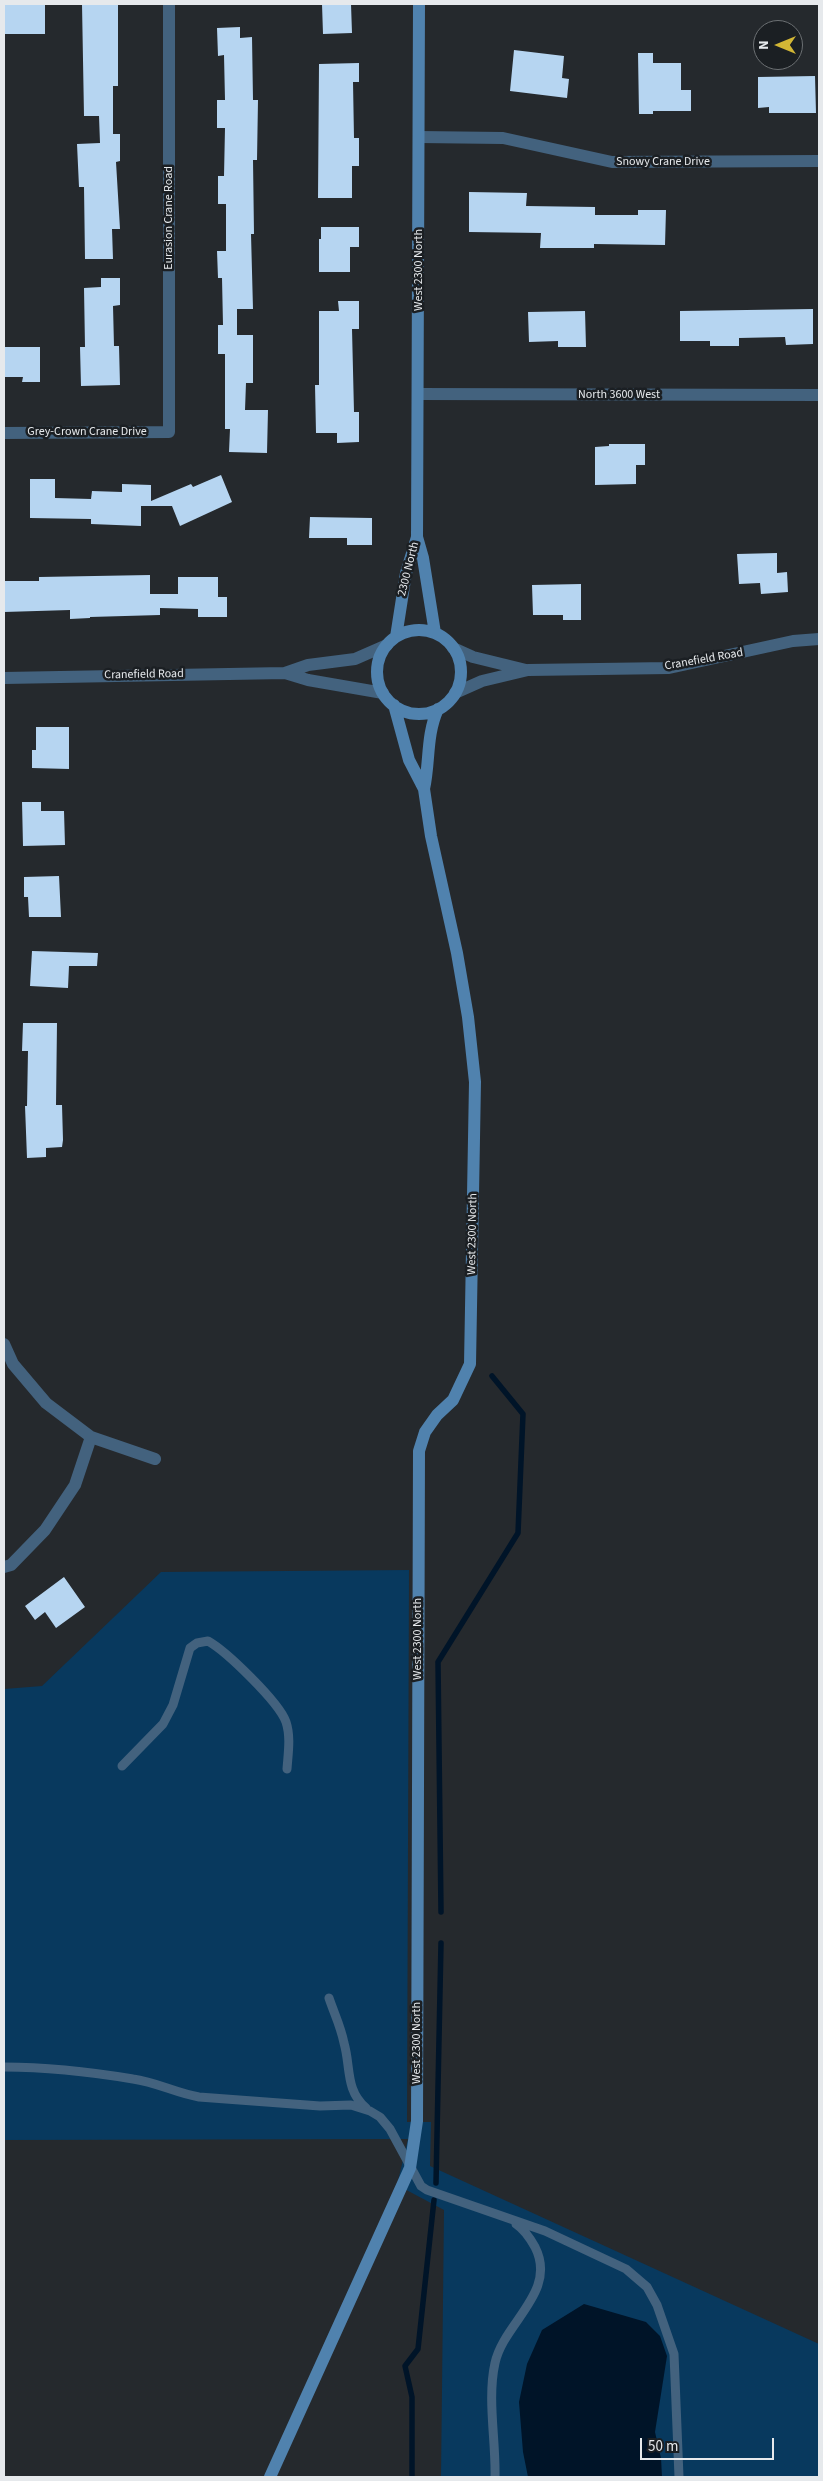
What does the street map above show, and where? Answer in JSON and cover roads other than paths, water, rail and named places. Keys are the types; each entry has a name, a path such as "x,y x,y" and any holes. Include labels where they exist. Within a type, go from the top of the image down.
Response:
{"street":[{"name":"Eurasion Crane Road","path":"169,4 169,432"},
{"name":"West 2300 North","path":"417,537 419,4"},
{"name":"Snowy Crane Drive","path":"419,136 503,138 612,162 819,161"},
{"name":"North 3600 West","path":"418,394 819,395"},
{"name":"Grey-Crown Crane Drive","path":"4,433 169,432"},
{"name":"2300 North","path":"417,537 423,558 430,612 435,633"},
{"name":"2300 North","path":"391,641 406,573 417,537"},
{"path":"424,789 428,774 428,742 433,720 438,709 455,693 460,682 461,670 459,658 445,639 435,633 422,630 408,631 391,641 380,656 377,668 378,681 383,693 394,705 415,714 438,709"},
{"name":"Cranefield Road","path":"455,693 482,681 528,670 669,668 793,642 819,639"},
{"name":"Cranefield Road","path":"285,673 308,665 355,659 391,641"},
{"name":"Cranefield Road","path":"453,648 473,657 528,670"},
{"name":"Cranefield Road","path":"4,678 285,673 308,680 383,693"},
{"path":"394,705 409,760 424,789"},
{"name":"West 2300 North","path":"270,2477 410,2168 417,2121 419,1451 425,1432 437,1415 453,1400 470,1364 475,1082 468,1017 431,836 424,789"},
{"path":"4,1344 13,1364 46,1403 91,1438 155,1459"},
{"path":"4,1567 11,1565 45,1530 74,1484 91,1438"}],"lane":[{"path":"122,1766 166,1719 173,1705 190,1648 197,1643 208,1641 221,1650 271,1698 282,1712 287,1723 289,1740 287,1769"},
{"path":"329,1998 344,2041 352,2089 359,2102 380,2117 390,2129 421,2186 427,2190 545,2231 607,2259 638,2278 646,2288 657,2305 674,2354 679,2477"},
{"path":"4,2067 134,2078 181,2094 199,2097 320,2106 352,2105 370,2111"},
{"path":"495,2477 493,2399 495,2364 510,2329 539,2287 542,2268 537,2251 527,2234 506,2218"}],"waterway":[{"path":"441,1912 438,1662 518,1533 523,1414 492,1376"},
{"path":"436,2183 441,1943"},
{"path":"412,2477 412,2397 405,2366 418,2349 434,2200"}]}
